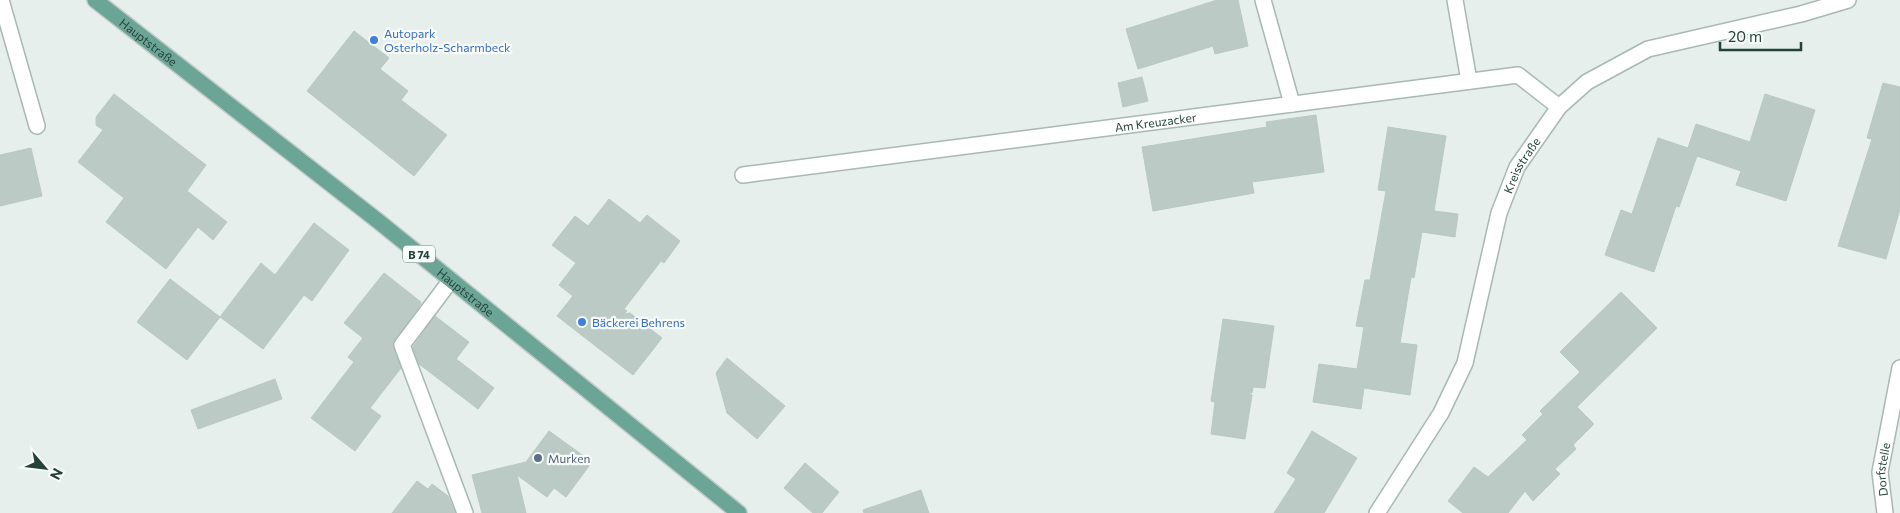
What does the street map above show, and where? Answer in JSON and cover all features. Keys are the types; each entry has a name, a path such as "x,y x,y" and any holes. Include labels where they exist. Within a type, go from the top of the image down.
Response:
{"main road":[{"name":"Hauptstraße","path":"95,0 451,280 739,513"}],"street":[{"path":"1,0 37,126"},
{"path":"1263,0 1292,104"},
{"path":"1456,0 1469,82"},
{"name":"Kreisstraße","path":"1377,513 1441,413 1465,363 1500,213 1517,167 1559,107 1587,82 1648,49 1800,14 1848,0"},
{"name":"Am Kreuzacker","path":"743,175 1469,82 1518,74 1559,107"},
{"path":"451,280 402,345 465,513"},
{"name":"Dorfstelle","path":"1885,513 1880,472 1900,368"}],"building":[{"path":"1217,0 1238,0 1248,46 1215,54 1213,46 1138,69 1126,29"},
{"path":"354,31 389,58 380,69 408,91 401,100 447,135 414,176 307,91"},
{"path":"1142,77 1148,101 1123,107 1118,83"},
{"path":"1883,83 1900,87 1900,209 1886,259 1838,246 1872,139 1867,138"},
{"path":"114,94 206,165 187,191 227,222 213,240 198,227 166,269 106,222 124,198 78,162 103,130 96,125 96,117"},
{"path":"1765,94 1815,110 1786,201 1736,185 1741,171 1697,156 1679,207 1676,206 1654,272 1605,255 1621,210 1632,214 1658,138 1688,148 1696,124 1750,142"},
{"path":"1316,115 1324,172 1252,182 1254,193 1153,211 1142,147 1267,127 1266,122"},
{"path":"1388,127 1446,136 1434,211 1458,214 1455,237 1422,232 1414,278 1411,277 1400,343 1417,345 1410,395 1364,388 1361,409 1313,402 1319,364 1357,369 1364,327 1356,326 1365,280 1370,280 1386,191 1378,190"},
{"path":"31,148 42,196 0,206 0,155"},
{"path":"609,199 640,223 647,215 680,241 664,263 661,261 624,309 627,311 624,314 630,313 662,338 633,375 557,316 573,296 559,285 576,263 552,245 575,216 588,226"},
{"path":"314,223 349,250 312,301 304,295 263,349 220,317 261,263 275,275"},
{"path":"384,273 421,302 393,343 401,368 370,408 381,416 355,451 311,418 354,362 348,357 363,338 344,323"},
{"path":"170,279 220,317 187,360 137,322"},
{"path":"1621,292 1657,328 1577,407 1594,424 1573,445 1576,449 1555,469 1560,474 1533,501 1525,491 1508,513 1463,513 1448,501 1474,467 1488,477 1527,440 1522,435 1543,414 1540,411 1580,372 1560,352"},
{"path":"435,316 469,342 456,359 494,388 478,409 419,364 413,347"},
{"path":"1223,319 1274,326 1265,388 1253,387 1252,393 1247,392 1252,395 1245,439 1211,434 1215,402 1211,401"},
{"path":"727,358 785,406 757,439 727,413 716,373"},
{"path":"275,379 282,399 198,429 191,410"},
{"path":"549,431 592,462 566,497 554,488 547,497 517,475 526,513 482,513 472,475 526,462"},
{"path":"1312,431 1357,458 1324,513 1274,513 1296,479 1287,473"},
{"path":"805,463 839,492 822,513 813,513 784,488"},
{"path":"417,481 428,489 432,484 448,496 455,513 392,513"},
{"path":"921,490 929,513 864,513 863,510"}],"place":[{"name":"Autopark Osterholz-Scharmbeck","path":"374,40"},
{"name":"Bäckerei Behrens","path":"582,322"},
{"name":"Murken","path":"538,458"}]}
